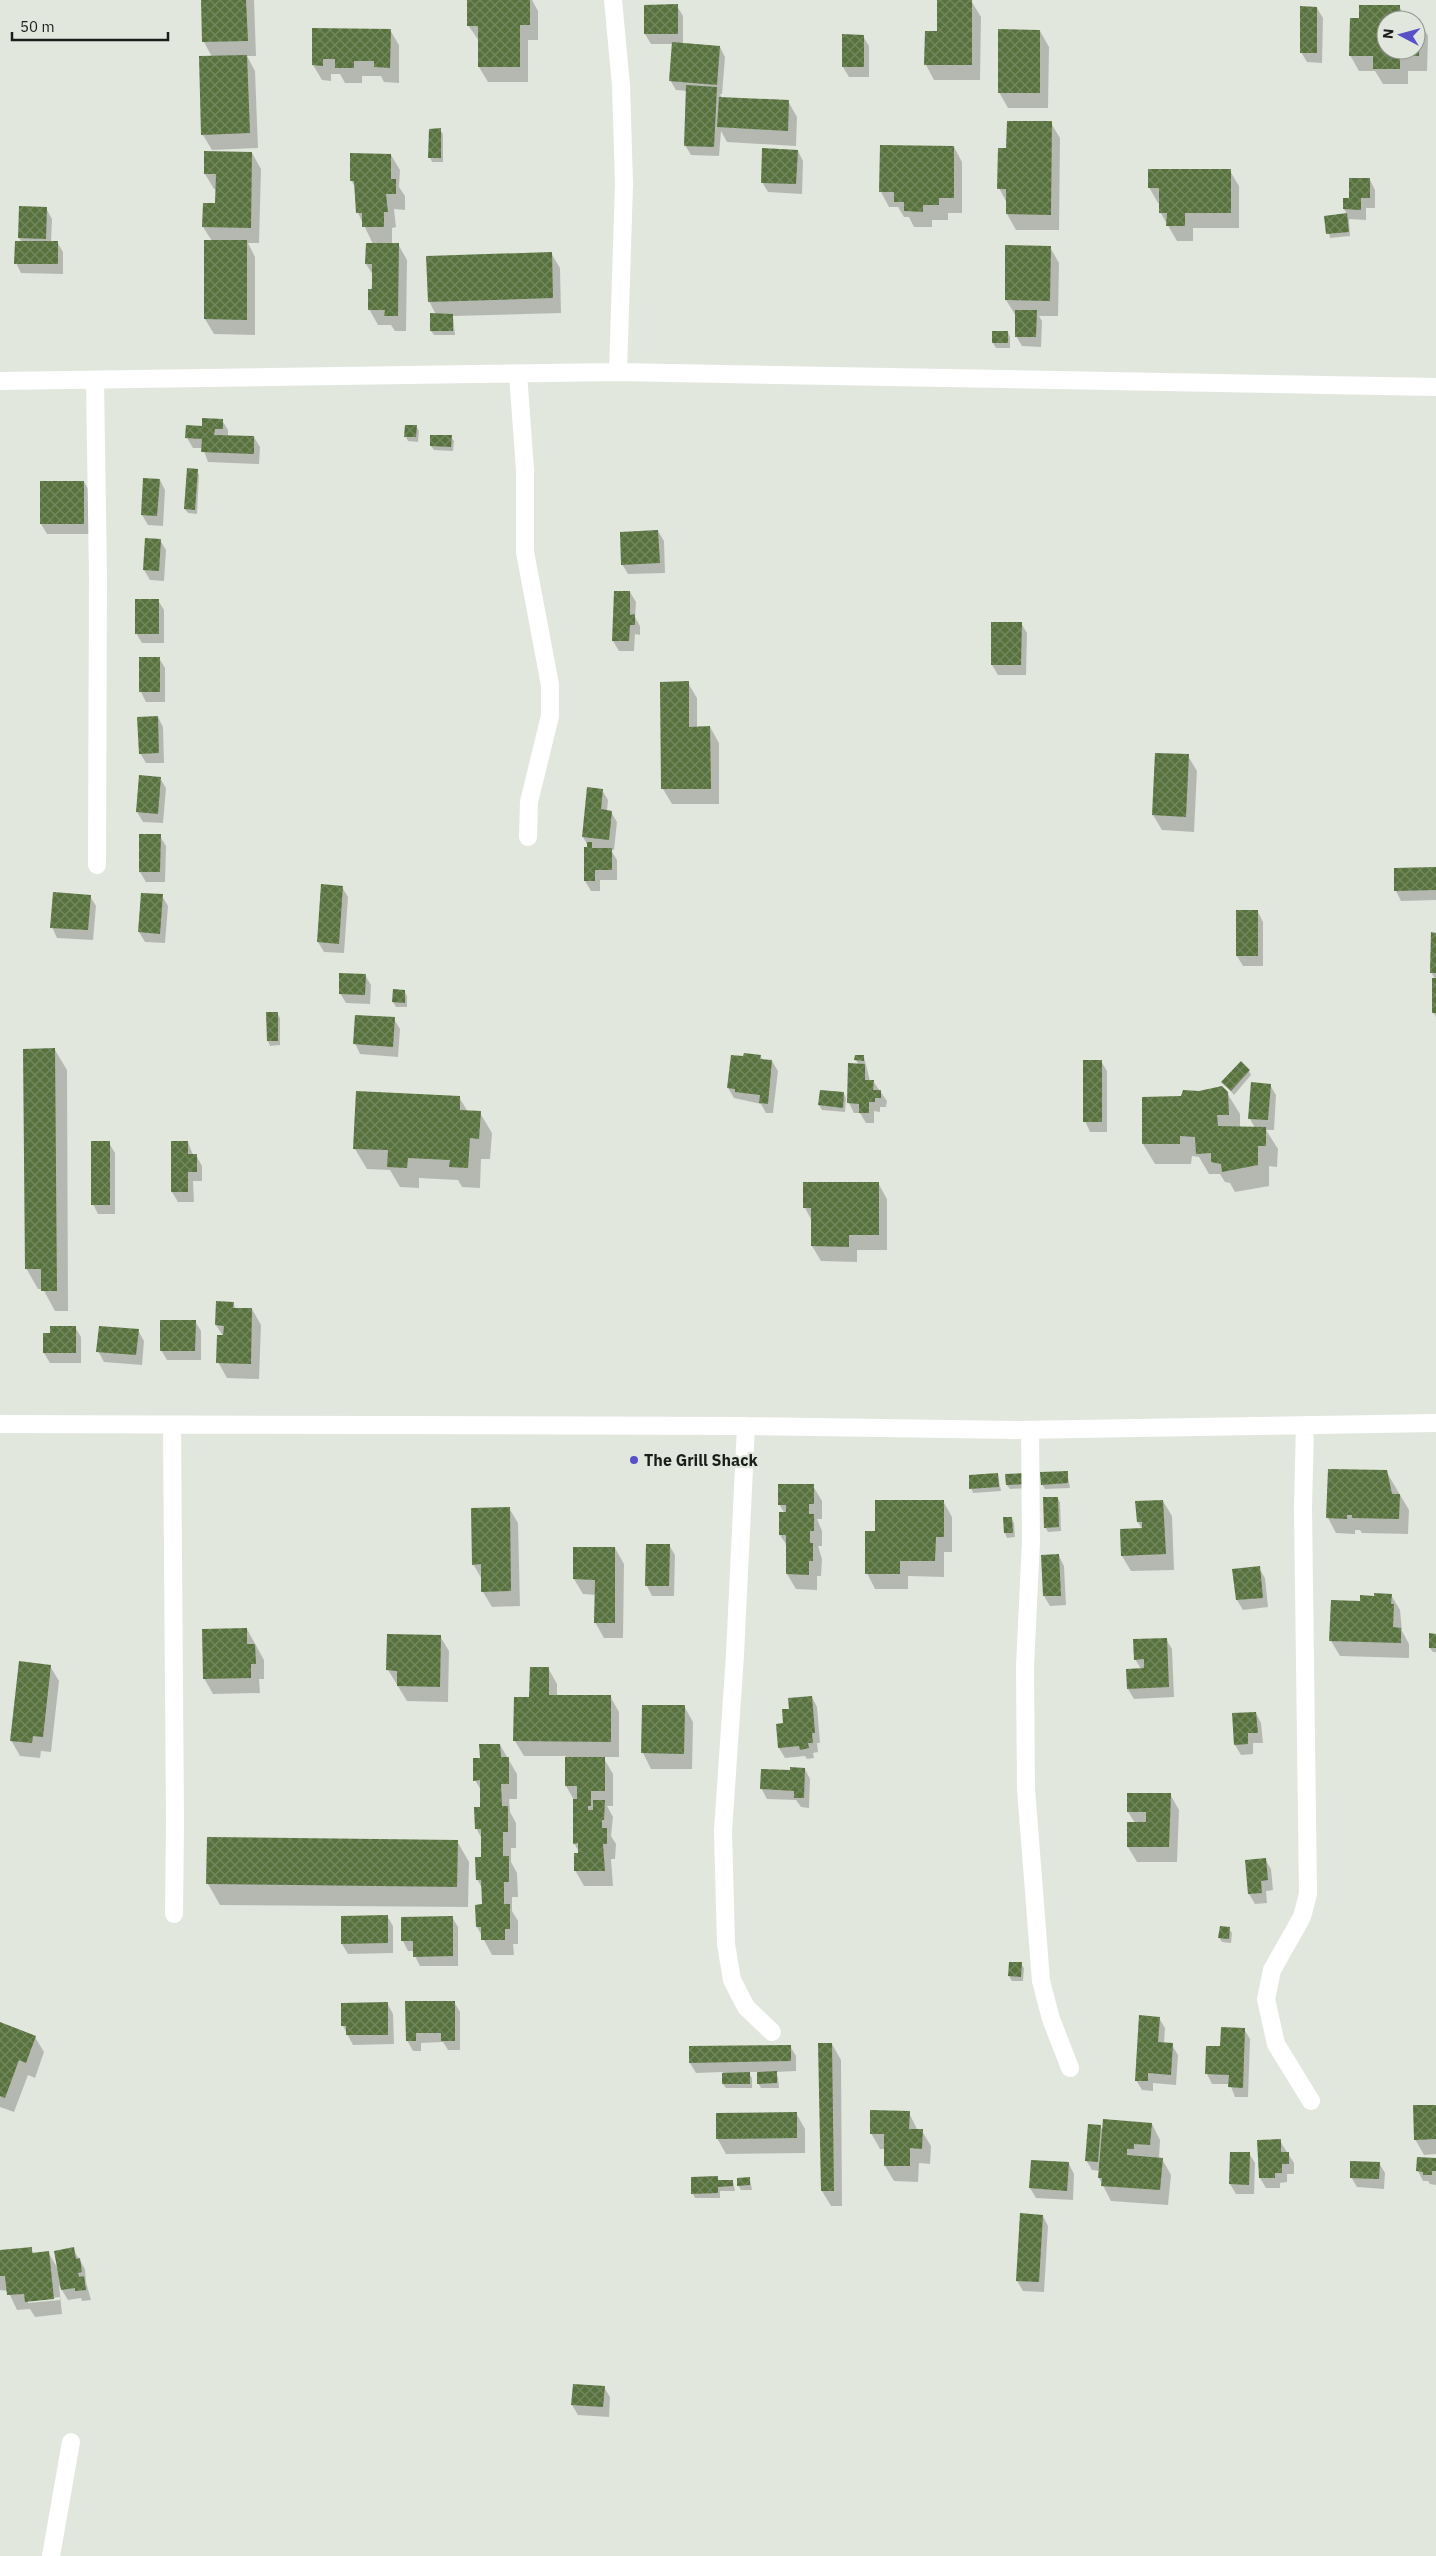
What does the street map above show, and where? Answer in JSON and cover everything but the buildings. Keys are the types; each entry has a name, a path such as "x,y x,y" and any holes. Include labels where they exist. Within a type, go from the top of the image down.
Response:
{"street":[{"path":"613,0 621,85 624,184 618,372"},
{"path":"0,381 618,372 1436,387"},
{"path":"518,374 525,470 525,552 550,685 550,716 529,802 528,837"},
{"path":"95,381 98,577 96,865"},
{"path":"0,1424 746,1426 1030,1430 1436,1423"},
{"path":"172,1425 174,1914"},
{"path":"1305,1425 1303,1508 1308,1894 1302,1917 1272,1970 1266,1999 1276,2044 1310,2101"},
{"path":"746,1426 735,1655 723,1831 726,1944 732,1980 746,2007 772,2032"},
{"path":"1030,1430 1030,1541 1025,1666 1026,1790 1041,1981 1051,2019 1070,2068"},
{"path":"51,2556 71,2442"}],"place":[{"name":"The Grill Shack","path":"634,1460"}]}
